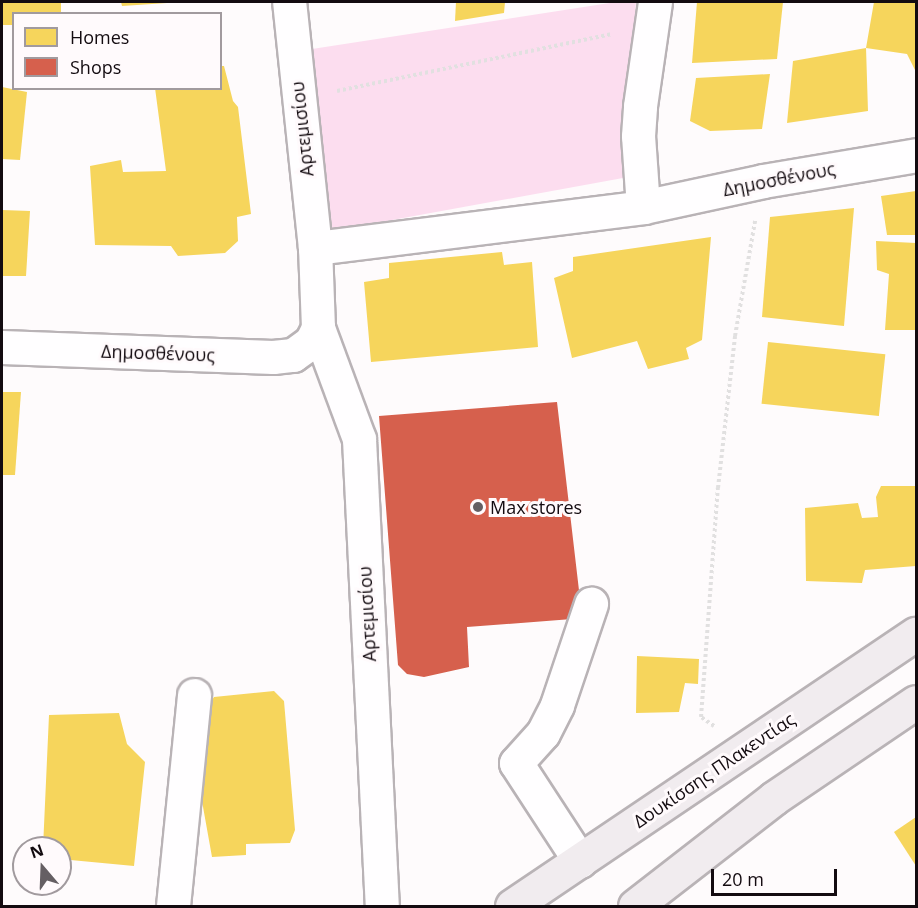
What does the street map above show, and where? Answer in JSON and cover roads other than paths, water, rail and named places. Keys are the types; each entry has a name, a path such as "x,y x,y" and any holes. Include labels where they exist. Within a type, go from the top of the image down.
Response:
{"main road":[{"name":"Δουκίσσης Πλακεντίας","path":"512,906 916,634"},
{"path":"634,906 774,798 916,702"}],"street":[{"name":"Αρτεμισίου","path":"289,2 315,248 314,335 359,439 382,906"},
{"path":"643,207 638,136 654,13"},
{"name":"Δημοσθένους","path":"315,248 643,207 763,181 916,155"},
{"name":"Δημοσθένους","path":"2,347 273,357 293,355 314,335"},
{"path":"580,861 516,763 543,733 557,705 591,604"},
{"path":"173,906 194,695"}],"place":[{"name":"Max stores","path":"478,507"}]}
